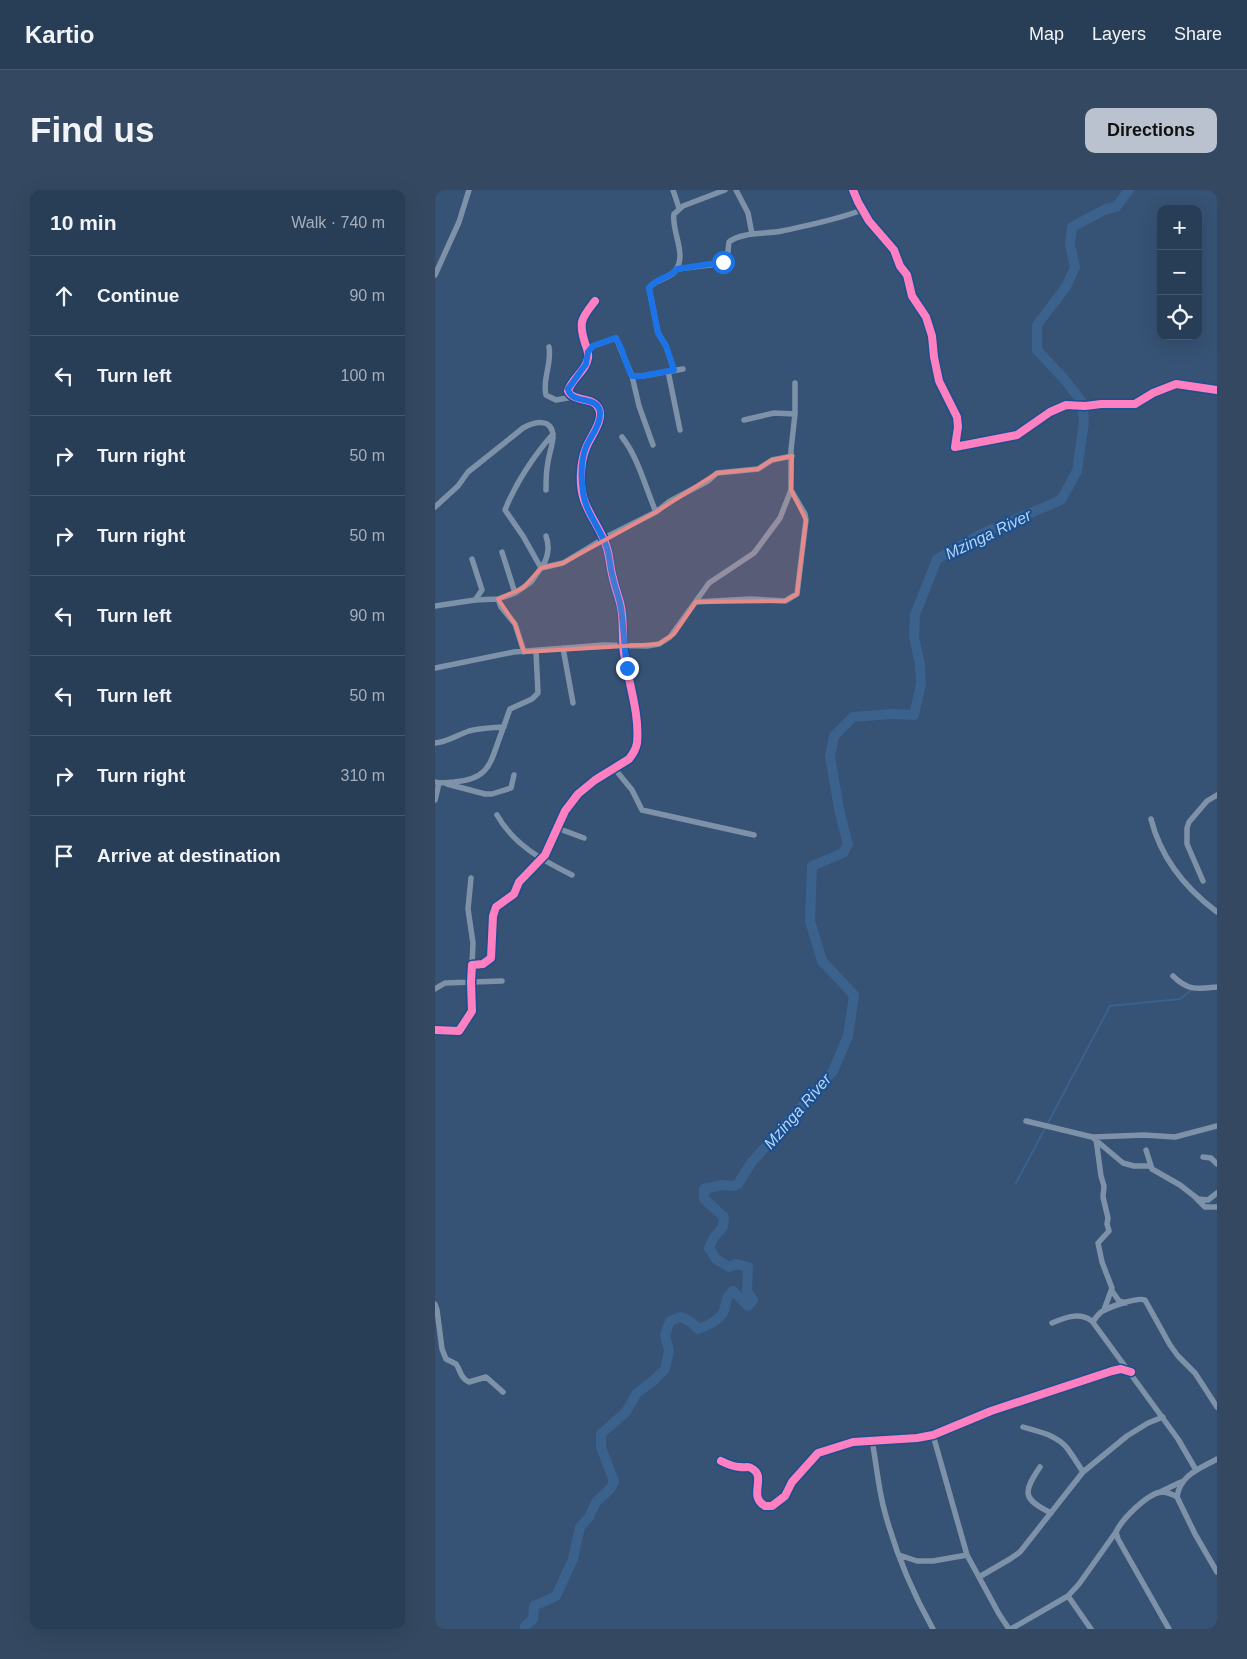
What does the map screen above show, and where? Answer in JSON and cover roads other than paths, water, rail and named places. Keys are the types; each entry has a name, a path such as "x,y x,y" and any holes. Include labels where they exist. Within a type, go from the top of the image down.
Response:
{"street":[{"path":"435,275 459,222 469,190"},
{"path":"673,190 679,208"},
{"path":"680,430 666,346 658,333 649,288 654,283 673,273 680,262 674,214 679,208 725,190"},
{"path":"735,190 747,213 752,234"},
{"path":"853,190 869,222 894,250 900,266 907,275 912,296 926,317 932,336 933,357 939,381 957,417 955,447 1017,435 1050,412 1066,405 1135,404 1153,393 1177,384 1217,390"},
{"path":"677,269 727,260 729,242 733,239 841,218 862,210"},
{"path":"573,397 568,389 586,364 588,352 581,324 584,315 595,301"},
{"path":"588,352 593,346 616,338 632,376 639,406 653,445"},
{"path":"472,965 483,964 491,958 493,916 496,907 511,898 519,882 545,855 565,811 579,794 595,780 623,764 633,755 637,740 634,703 623,645 621,608 604,539 584,500 581,472 586,449 598,423 599,408 593,403 573,397 556,400 546,395 545,389 551,357 549,347"},
{"path":"632,376 683,369"},
{"path":"435,668 523,652 563,648 656,645 674,634 709,583 754,553 780,518 791,490 795,383"},
{"path":"745,420 774,413 795,414"},
{"path":"435,507 450,494 468,472 531,423 543,422 547,424 553,434 547,464 546,490"},
{"path":"541,568 523,536 505,510 529,465 540,448 553,434"},
{"path":"622,437 630,447 635,458 656,512"},
{"path":"541,568 563,563 656,512 670,501 708,481 717,473 758,469 772,460 792,456"},
{"path":"696,602 750,599 785,601 797,594 806,520 805,514 791,490"},
{"path":"435,606 475,600 498,599 515,593 531,582 545,564 549,550 546,536"},
{"path":"502,552 515,593"},
{"path":"472,559 482,590 475,600"},
{"path":"498,599 501,608 515,624 523,652"},
{"path":"563,648 573,703"},
{"path":"439,783 461,781 481,774 494,757 510,709 532,699 538,693 536,651"},
{"path":"435,743 453,739 477,729 504,727"},
{"path":"614,768 632,790 642,810 754,835"},
{"path":"439,783 492,794 511,788 514,775"},
{"path":"435,800 439,783"},
{"path":"1203,880 1189,853 1185,836 1189,822 1207,801 1217,795"},
{"path":"497,814 521,845 541,860 571,875"},
{"path":"1151,820 1161,849 1177,875 1183,883 1217,912"},
{"path":"557,828 584,838"},
{"path":"435,1025 438,1030 456,1032 466,1022 472,1010 473,943 468,909 471,895 471,878"},
{"path":"1173,976 1186,986 1196,989 1217,988"},
{"path":"436,986 445,983 502,981"},
{"path":"1026,1121 1094,1138 1144,1135 1175,1137 1217,1126"},
{"path":"1094,1138 1123,1163 1134,1166 1150,1166"},
{"path":"1094,1138 1104,1186 1103,1198 1109,1231 1098,1243 1112,1291 1119,1300 1126,1303"},
{"path":"1146,1150 1152,1169 1180,1185 1198,1199 1207,1200 1217,1193"},
{"path":"1203,1157 1211,1158 1217,1164"},
{"path":"1194,1195 1205,1207 1217,1207"},
{"path":"1104,1310 1112,1291"},
{"path":"1093,1322 1104,1310 1140,1298 1145,1300 1178,1356 1195,1373 1217,1407"},
{"path":"435,1304 442,1350 446,1359 457,1364 462,1378 465,1380 469,1382 486,1377 503,1392"},
{"path":"1052,1323 1065,1317 1073,1316 1085,1317 1093,1322 1163,1417 1196,1470"},
{"path":"721,1461 736,1467 750,1467 753,1469 759,1478 756,1491 758,1499 762,1504 769,1507 785,1496 792,1482 818,1453 853,1442 917,1438 933,1435 991,1411 1112,1371 1131,1372"},
{"path":"979,1577 1020,1552 1083,1472 1127,1436 1147,1423 1163,1417"},
{"path":"1023,1427 1057,1439 1067,1447 1083,1472"},
{"path":"933,1435 967,1555 999,1614 1010,1629 1068,1596 1079,1584 1123,1520 1142,1502 1181,1482 1196,1470 1217,1460"},
{"path":"872,1440 883,1505 899,1555 911,1588 933,1629"},
{"path":"1040,1467 1027,1490 1037,1505 1051,1513"},
{"path":"1177,1497 1181,1482"},
{"path":"1159,1492 1167,1492 1177,1497 1195,1534 1217,1572"},
{"path":"1116,1532 1118,1540 1169,1629"},
{"path":"899,1555 917,1561 925,1561 967,1555"},
{"path":"1068,1596 1091,1629"}],"waterway":[{"name":"Mzinga River","path":"525,1629 525,1626 533,1619 534,1606 556,1596 573,1559 580,1527 589,1517 596,1502 610,1489 614,1482 601,1447 601,1434 626,1412 637,1393 665,1369 669,1351 665,1335 670,1321 681,1317 691,1322 698,1329 712,1323 721,1316 727,1299 733,1291 748,1306 753,1300 747,1291 748,1267 737,1264 729,1267 716,1259 709,1248 714,1237 723,1227 724,1217 704,1199 704,1189 738,1184 751,1163 833,1071 848,1036 854,995 822,961 810,921 812,866 843,853 848,844 840,814 830,757 834,736 853,717 892,714 914,715 921,684 920,664 914,637 915,615 937,559 981,534 1061,500 1077,471 1085,406 1065,380 1037,350 1037,325 1066,287 1075,267 1070,245 1072,227 1106,209 1116,207 1129,190"},
{"path":"1016,1183 1110,1006 1180,999 1193,989"}]}
